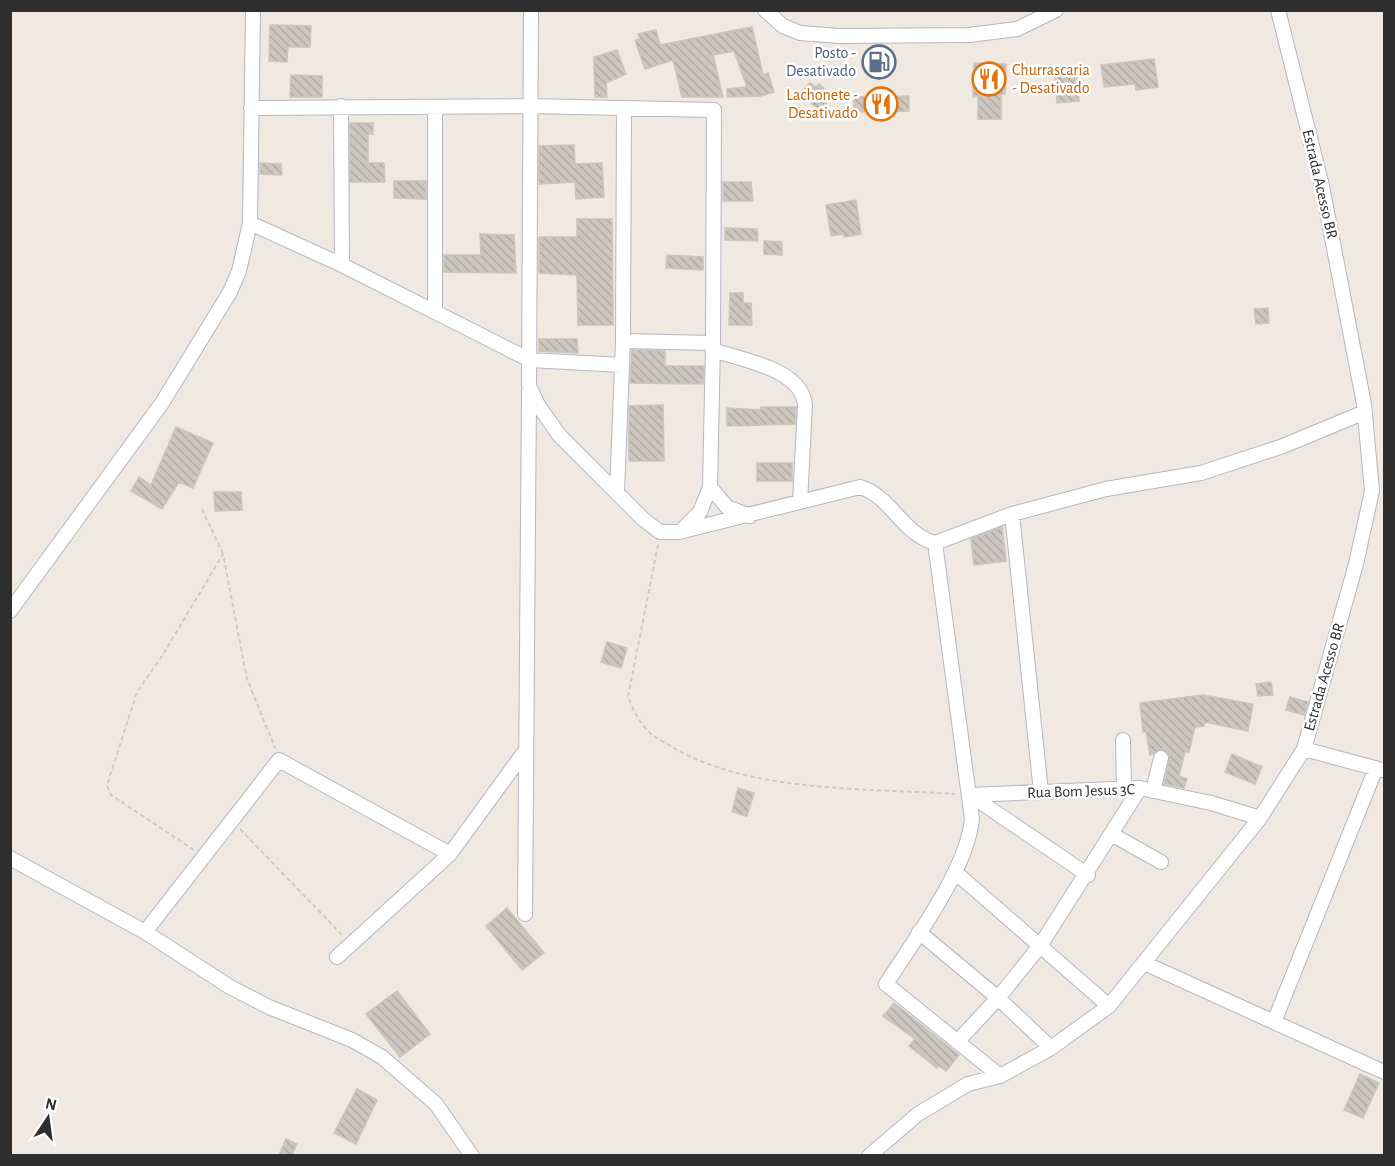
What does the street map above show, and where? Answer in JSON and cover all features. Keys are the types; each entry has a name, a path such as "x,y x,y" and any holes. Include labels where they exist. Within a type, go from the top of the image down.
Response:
{"street":[{"path":"10,611 162,403 230,292 246,249 249,223 253,10"},
{"path":"525,914 531,10"},
{"path":"765,10 783,26 800,33 839,36 969,35 1017,28 1056,10"},
{"name":"Estrada Acesso BR","path":"869,1155 918,1114 968,1084 1000,1076 1051,1048 1109,1006 1260,818 1304,749 1356,564 1372,491 1365,412 1322,186 1278,10"},
{"path":"341,106 342,265"},
{"path":"251,108 530,106 714,110 710,487 700,512 679,532"},
{"path":"435,107 435,311"},
{"path":"617,492 623,341 624,109"},
{"path":"249,223 342,265 530,360 622,365"},
{"path":"623,341 713,347 786,375 802,390 805,405 800,502"},
{"path":"529,386 538,405 559,435 643,519 660,532 679,532 750,516 852,488 874,492 912,532 935,543 1012,514 1106,489 1201,473 1283,446 1365,412"},
{"path":"710,487 727,507 750,516"},
{"path":"1012,514 1041,792"},
{"path":"935,543 970,795 971,834 955,872 886,984 1000,1076"},
{"path":"1123,740 1124,789"},
{"path":"1274,1022 1380,769 1304,749"},
{"path":"336,957 450,854 525,751"},
{"path":"957,1042 998,998 1040,946 1113,835 1147,790 1161,758"},
{"path":"145,932 279,760 450,854"},
{"name":"Rua Bom Jesus 3C","path":"970,795 1147,790 1211,803 1260,818"},
{"path":"970,795 1088,875"},
{"path":"1113,835 1161,862"},
{"path":"10,858 145,932 230,987 269,1007 352,1040 390,1062 436,1104 471,1155"},
{"path":"955,872 1109,1006"},
{"path":"919,932 998,998 1051,1048"},
{"path":"1144,963 1384,1072"}],"path":[{"path":"202,509 223,554 247,679 279,760"},
{"path":"660,532 628,697 650,733 681,752 720,768 758,777 789,783 970,795"},
{"path":"204,857 111,795 107,785 137,692 162,656 223,554"},
{"path":"232,820 351,945"}],"building":[{"path":"270,25 311,26 310,47 288,47 287,62 269,61"},
{"path":"752,27 763,75 768,73 774,92 761,96 727,97 727,89 747,87 734,51 713,55 723,97 682,97 673,60 645,69 635,40 640,39 638,34 656,30 660,45"},
{"path":"617,50 626,74 606,83 607,97 595,97 594,57"},
{"path":"1154,59 1158,87 1136,90 1135,84 1104,87 1101,65"},
{"name":"Churrascaria - Desativado","path":"974,63 1006,64 1005,94 1001,94 1001,119 978,119 978,96 973,97"},
{"path":"291,75 322,76 322,97 290,97"},
{"path":"1077,75 1079,101 1057,103 1055,77"},
{"path":"810,83 816,87 819,84 833,96 819,111 801,92"},
{"name":"Lachonete - Desativado","path":"909,96 909,111 854,112 854,97"},
{"path":"350,123 373,123 373,134 368,134 368,163 384,163 385,182 350,182"},
{"path":"574,145 575,164 602,163 604,197 576,199 575,182 539,184 539,146"},
{"path":"260,163 281,164 282,175 260,174"},
{"path":"394,181 426,181 426,199 394,198"},
{"path":"723,182 751,182 753,201 723,201"},
{"path":"856,200 861,234 844,237 844,234 831,236 826,205"},
{"path":"577,219 612,219 613,325 578,325 577,275 539,273 539,237 577,237"},
{"path":"725,228 757,229 758,241 725,240"},
{"path":"480,234 514,235 516,273 444,272 444,255 481,255"},
{"path":"764,241 782,242 782,255 764,254"},
{"path":"667,255 703,257 703,270 666,268"},
{"path":"730,293 743,293 743,303 751,303 752,325 729,325"},
{"path":"1268,308 1269,323 1256,324 1254,309"},
{"path":"539,339 577,339 578,353 539,351"},
{"path":"632,350 665,351 665,366 704,366 703,384 630,383"},
{"path":"663,405 664,461 629,461 629,406"},
{"path":"761,407 796,407 795,424 727,426 727,408 761,410"},
{"path":"176,427 213,443 193,488 179,482 162,509 131,491 139,477 151,485"},
{"path":"757,463 792,463 792,481 757,481"},
{"path":"214,492 241,492 242,510 215,511"},
{"path":"1002,527 1006,561 974,565 971,539"},
{"path":"607,642 627,648 621,668 601,662"},
{"path":"1271,682 1273,695 1258,696 1256,684"},
{"path":"1203,695 1253,704 1248,731 1205,722 1204,726 1195,727 1189,752 1185,752 1179,776 1187,779 1184,788 1164,784 1170,756 1163,749 1150,755 1146,731 1143,732 1140,703"},
{"path":"1290,697 1308,702 1304,715 1286,710"},
{"path":"1232,754 1262,767 1255,784 1225,772"},
{"path":"738,788 754,793 747,816 732,812"},
{"path":"507,908 544,953 522,970 486,926"},
{"path":"397,991 430,1034 400,1057 366,1014"},
{"path":"894,1003 959,1055 946,1071 939,1066 937,1068 909,1046 915,1039 883,1016"},
{"path":"1360,1074 1379,1083 1363,1118 1344,1110"},
{"path":"357,1089 377,1100 356,1144 334,1133"},
{"path":"286,1139 297,1144 292,1155 279,1155"}],"place":[{"name":"Posto - Desativado","path":"879,62"},
{"name":"Churrascaria - Desativado","path":"989,79"},
{"name":"Lachonete - Desativado","path":"881,104"}]}
